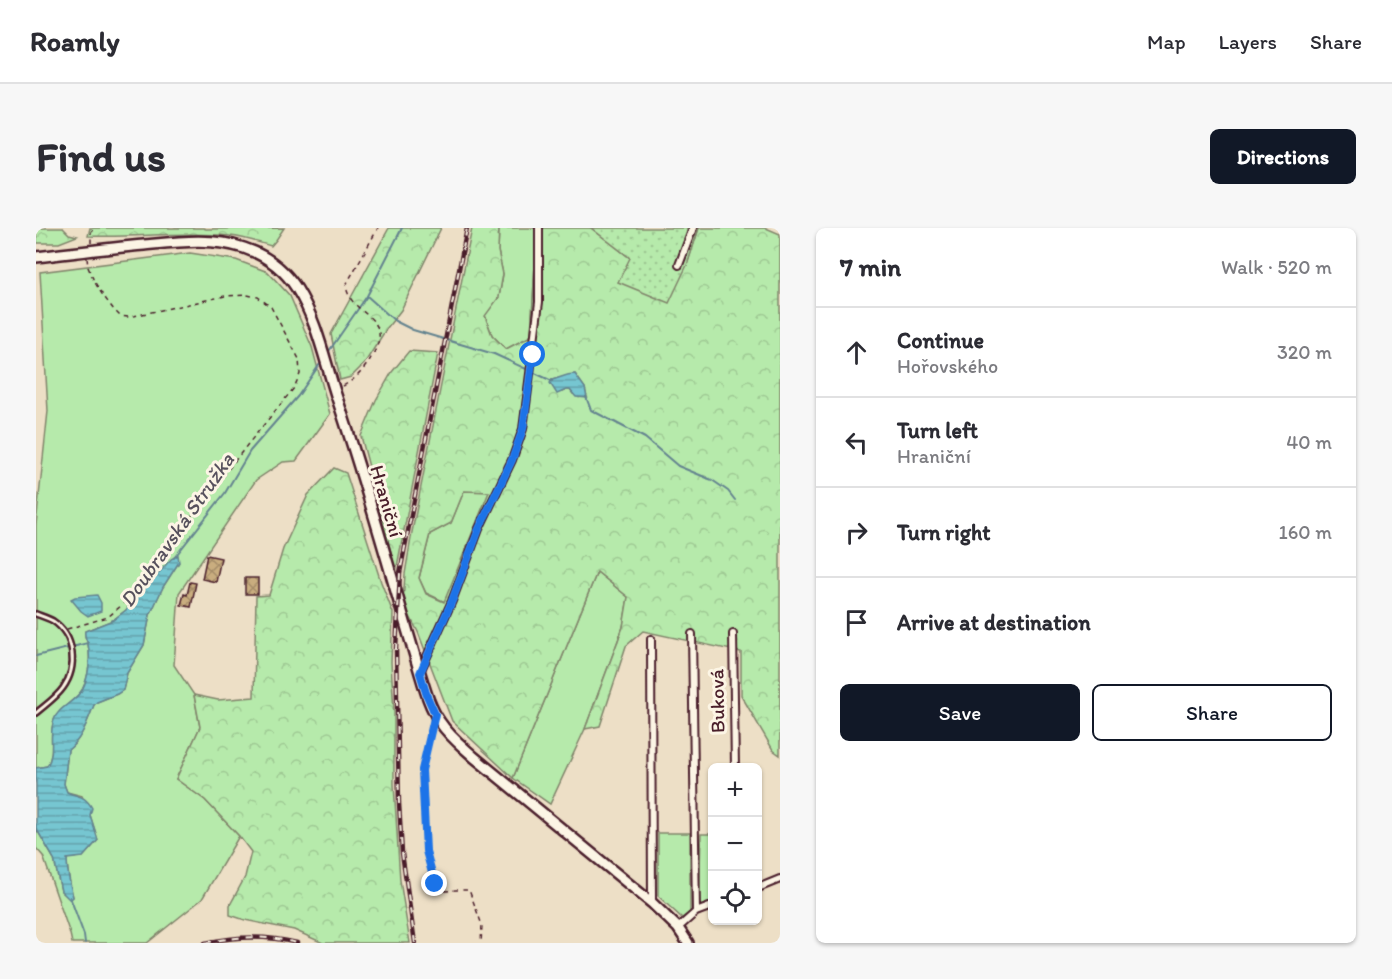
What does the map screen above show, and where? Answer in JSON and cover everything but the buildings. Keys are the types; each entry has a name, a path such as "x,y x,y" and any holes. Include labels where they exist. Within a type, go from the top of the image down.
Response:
{"main road":[{"name":"Hraniční","path":"36,257 89,250 197,242 242,247 267,259 279,268 291,281 307,307 323,349 427,696 435,714 457,742 652,903 678,928 688,943"}],"street":[{"path":"420,673 452,601 479,529 512,460 523,429 538,302 539,228"},
{"path":"679,265 693,228"},
{"path":"692,634 696,912"},
{"name":"Buková","path":"733,634 735,763"},
{"path":"651,639 652,903"},
{"path":"762,886 780,879"},
{"path":"678,928 696,912 708,908"}],"lane":[{"path":"36,614 54,622 64,632 73,653 73,664 64,686 56,697 36,713"}],"path":[{"path":"64,632 69,628 108,617 122,605 294,388 300,374 299,359 271,307 258,297 225,296 129,317 120,316 94,282 88,267 91,232 94,228"},
{"path":"335,392 364,369 379,343 374,321 354,303 347,294 346,285 378,228"},
{"path":"435,714 422,770 426,851 435,884 446,891 469,890 482,925 481,943"}],"green space":[{"path":"36,228 63,228 69,234 77,236 59,243 37,243"},
{"path":"90,228 284,228 271,246 240,237 212,235 88,236"},
{"path":"389,228 441,228 401,310 364,364 351,377 340,380 331,334"},
{"path":"472,228 499,228 498,251 503,274 499,297 485,316 492,335 506,349 531,336 537,228 591,228 630,258 687,265 699,228 766,228 780,234 780,755 773,750 741,695 741,652 643,631 626,646 600,726 585,729 623,627 628,597 597,572 513,778 452,721 418,632 403,603 412,532","holes":["575,374 585,388 587,398 573,394 570,390 562,392 552,380","464,491 489,492 444,602 426,594 419,578 430,534 451,523"]},
{"path":"499,228 537,228 531,336 506,349 492,335 485,315 499,297 503,274 498,251"},
{"path":"591,228 699,228 687,265 669,303 618,282 630,258"},
{"path":"190,253 236,260 268,272 290,296 312,347 330,414 296,461 283,462 256,480 179,593 174,665 194,695 200,727 176,779 205,800 239,836 202,899 147,943 72,943 43,856 36,848 36,828 54,859 61,891 70,899 73,897 67,858 83,857 98,840 82,796 67,792 64,784 68,750 81,735 94,705 123,690 127,673 144,645 150,615 163,587 179,562 153,581 126,610 113,620 85,631 89,661 84,685 79,694 56,715 52,726 50,761 47,766 36,768 36,525 48,411 40,272"},
{"path":"409,351 438,353 396,572 361,436 376,400 392,372"},
{"path":"334,468 346,473 393,613 391,662 394,784 400,880 410,943 323,943 294,930 230,915 230,905 245,877 251,852 205,800 176,779 200,727 194,695 218,700 254,697 256,596 269,595 283,549 308,495"},
{"path":"464,491 490,491 445,602 426,593 419,578 430,534 451,523"},
{"path":"597,572 628,597 623,627 585,729 550,804 513,778"},
{"path":"658,833 690,833 690,912 682,918 658,896"},
{"path":"701,834 708,834 708,904 699,907"}],"water":[{"path":"575,374 585,388 587,398 576,397 570,390 557,394 550,383 552,380"},
{"path":"178,555 179,562 163,587 150,615 144,645 127,673 123,690 94,705 81,735 68,750 64,784 67,792 84,798 92,808 90,815 98,840 83,857 67,859 73,897 70,900 61,891 54,859 36,828 36,768 47,766 50,761 52,726 56,715 79,694 84,685 89,661 85,631 113,620 126,610 171,559"},
{"path":"97,595 101,603 101,611 88,616 71,599 75,597"}],"waterway":[{"name":"Doubravská Stružka","path":"327,354 367,296 402,228"},
{"path":"367,296 395,321 413,330 494,354 552,381"},
{"name":"Doubravská Stružka","path":"174,558 225,493 250,451 298,396 322,361"},
{"path":"586,397 591,410 645,438 678,466 712,480 728,491 735,500"},
{"path":"36,656 88,643"},
{"name":"Doubravská Stružka","path":"70,897 85,943"}],"railway":[{"path":"415,943 402,853 399,803 396,649 400,573 467,228"},
{"path":"205,943 251,937 297,943"}],"route":[{"path":"435,884 426,851 422,770 435,714 420,673 452,601 479,529 512,460 523,429 533,355"}]}
